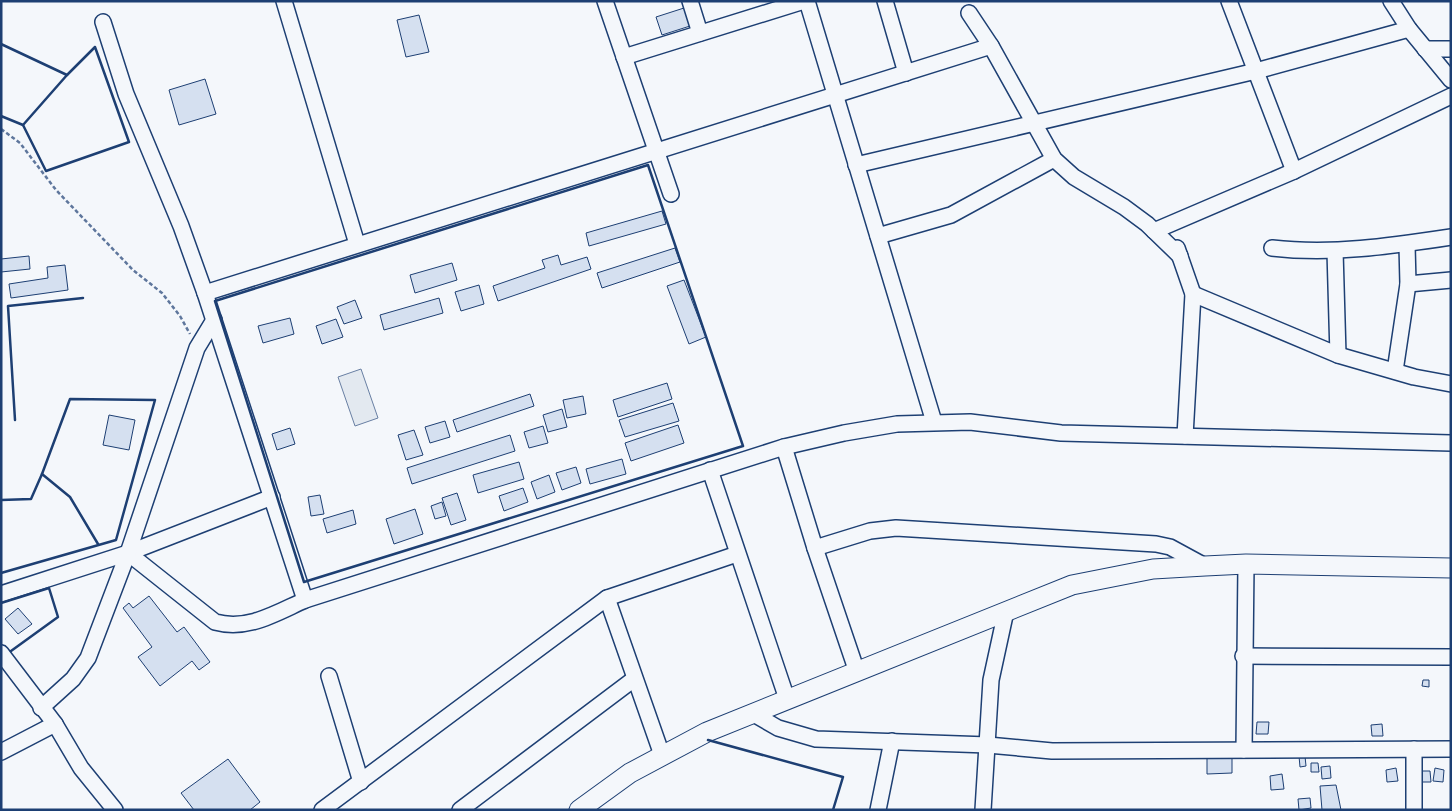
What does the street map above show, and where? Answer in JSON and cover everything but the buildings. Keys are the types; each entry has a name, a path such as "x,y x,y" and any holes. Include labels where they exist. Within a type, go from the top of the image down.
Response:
{"main road":[{"path":"579,810 630,773 706,732 1072,585 1119,574 1152,569 1246,564 1451,568"}],"street":[{"path":"284,1 357,244"},
{"path":"605,1 672,194"},
{"path":"690,1 700,33"},
{"path":"624,57 805,1 934,422"},
{"path":"886,1 906,73"},
{"path":"1229,1 1294,171"},
{"path":"1391,1 1409,29 1451,80"},
{"path":"967,7 985,48 1034,122 1054,159 1074,177 1124,207 1154,231 1180,256"},
{"path":"103,22 126,94 181,226 205,293 304,600"},
{"path":"856,165 1256,71 1409,29"},
{"path":"205,293 985,48"},
{"path":"1425,49 1451,49"},
{"path":"1154,231 1294,171 1451,96"},
{"path":"878,236 958,212 1054,159"},
{"path":"1169,224 1193,294 1185,436"},
{"path":"1272,248 1335,251 1407,245 1451,237"},
{"path":"1395,371 1408,284 1407,245"},
{"path":"1335,251 1338,355"},
{"path":"1408,284 1451,280"},
{"path":"1193,294 1338,355 1451,384"},
{"path":"41,708 82,669 128,553 197,348 214,320"},
{"path":"128,553 215,622 229,626 256,622 304,600 784,447 868,428 934,422 970,422 1061,433 1451,443"},
{"path":"784,447 815,548 857,672"},
{"path":"710,470 787,699"},
{"path":"1,594 128,553 272,497"},
{"path":"815,548 870,531 896,528 1156,544 1170,547 1205,566"},
{"path":"322,810 606,598 737,554"},
{"path":"1244,750 1243,656 1246,564"},
{"path":"606,598 662,755"},
{"path":"982,810 991,680 1006,611"},
{"path":"1,654 55,724 81,768 115,810"},
{"path":"1243,656 1451,657"},
{"path":"329,676 361,782"},
{"path":"460,810 634,679"},
{"path":"752,713 778,728 816,739 988,745 1052,751 1451,749"},
{"path":"1,752 55,724"},
{"path":"878,810 892,741"},
{"path":"1418,749 1451,760"},
{"path":"1414,810 1418,749"}],"path":[{"path":"1,129 20,143 56,190 133,270 162,293 180,316 197,348"}],"shaded area":[{"path":"361,369 378,418 355,426 338,377"}],"wall":[{"path":"1,44 67,75 23,125"},
{"path":"1,116 23,125 46,171 129,142 95,47 67,75"},
{"path":"648,165 743,446 304,582 215,301 648,165"},
{"path":"15,420 8,306 83,298"},
{"path":"1,573 116,540 155,400 70,399 42,474"},
{"path":"1,500 31,499 42,474 70,497 98,544"},
{"path":"1,603 49,588 58,617 11,651"},
{"path":"708,740 843,777 833,810"}]}
